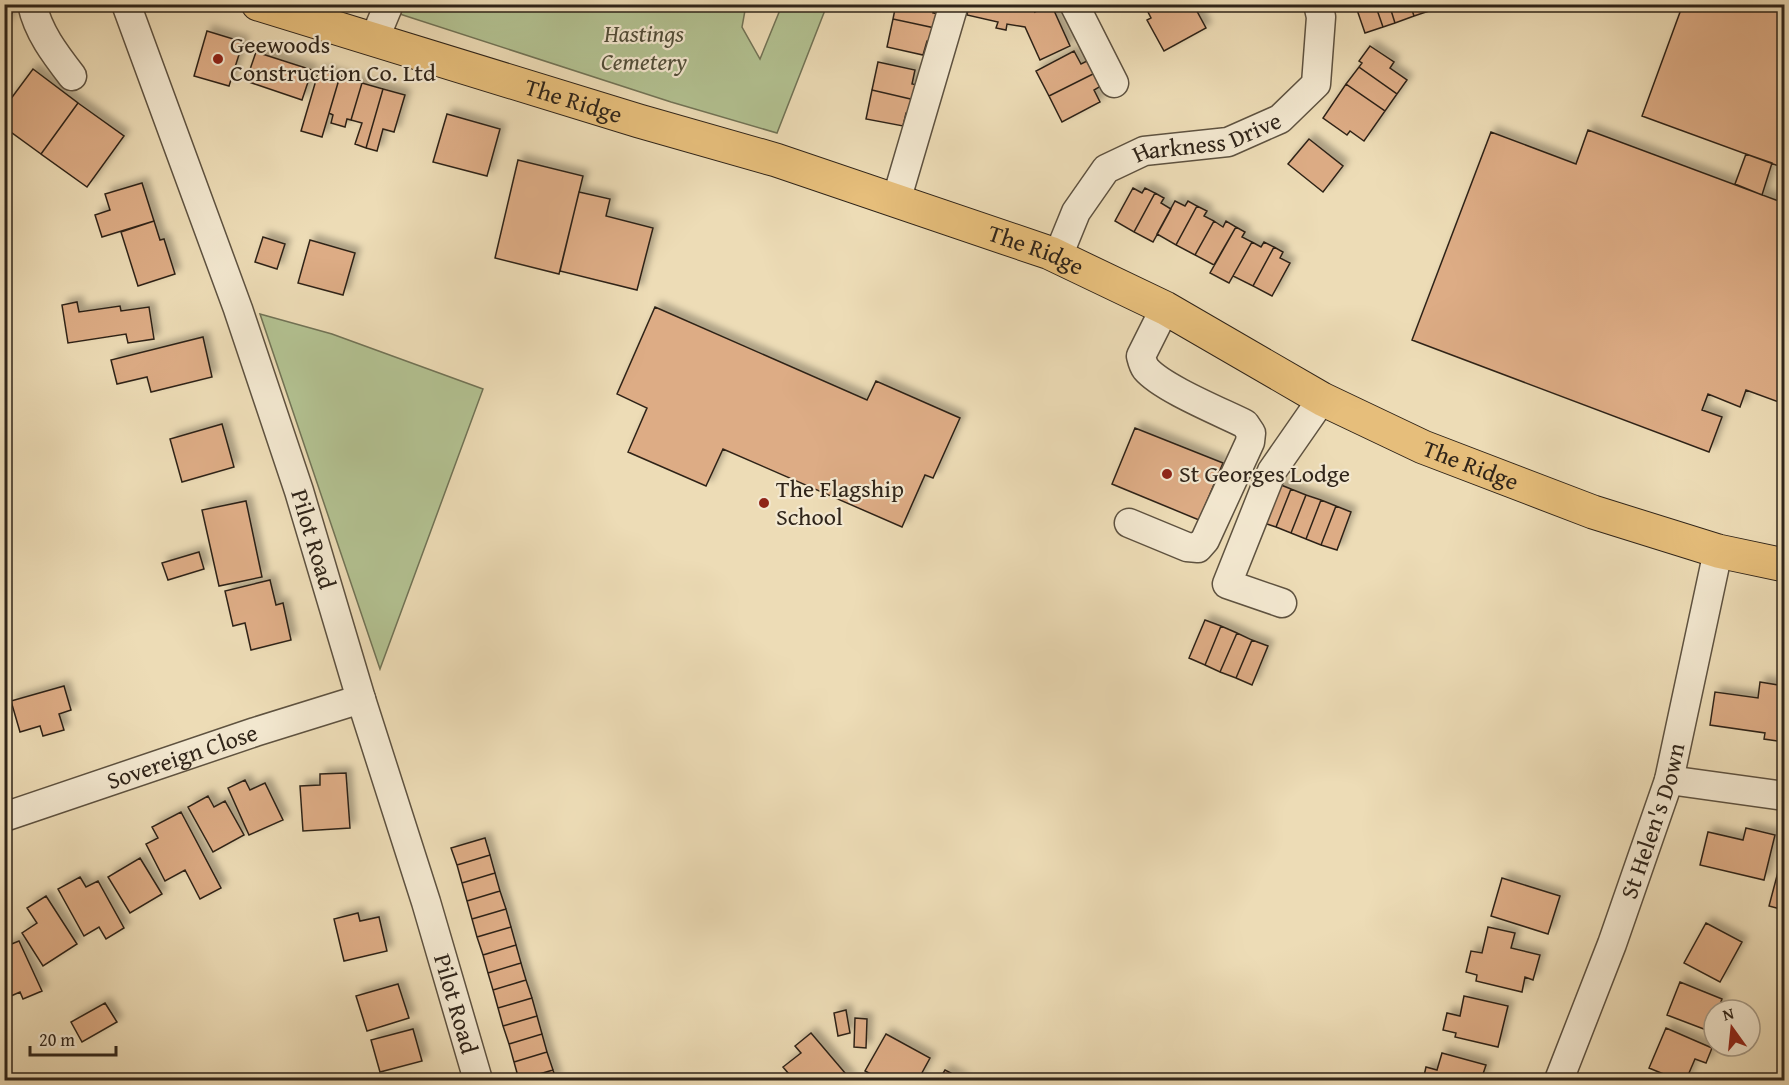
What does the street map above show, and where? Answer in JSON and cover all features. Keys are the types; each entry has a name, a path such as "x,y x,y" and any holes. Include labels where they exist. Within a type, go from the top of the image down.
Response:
{"main road":[{"name":"The Ridge","path":"258,4 639,121 776,160 1058,256 1165,308 1322,399 1444,456 1593,512 1718,551 1785,565"}],"street":[{"path":"32,4 36,21 50,47 72,76"},
{"name":"Pilot Road","path":"126,4 238,309 299,490 361,699 426,902 478,1080"},
{"path":"374,40 389,4"},
{"path":"896,201 954,4"},
{"path":"1074,4 1114,83"},
{"name":"Harkness Drive","path":"1058,256 1076,213 1106,169 1144,151 1228,142 1280,119 1316,84 1322,17 1318,4"},
{"path":"1129,523 1187,547 1198,548 1205,540 1250,442 1251,433 1245,424 1191,398 1144,368 1141,356 1165,308"},
{"path":"1282,603 1227,584 1272,471 1322,399"},
{"name":"St Helen's Down","path":"1558,1080 1612,944 1669,780 1718,551"},
{"name":"Sovereign Close","path":"4,817 244,735 361,699"},
{"path":"1669,780 1785,796"}],"green space":[{"name":"Hastings Cemetery","path":"372,5 746,5 742,27 760,59 782,5 827,5 777,133 671,102"},
{"path":"260,314 332,334 483,389 380,669"}],"building":[{"path":"896,4 935,4 933,13 939,14 935,28 893,19"},
{"path":"969,4 1036,4 1035,12 1051,4 1070,46 1040,60 1025,27 1007,24 1006,30 996,28 998,22 967,15"},
{"path":"1149,4 1193,4 1206,28 1164,51 1147,20 1151,18 1146,8 1150,6"},
{"path":"1355,4 1375,4 1383,27 1365,33"},
{"path":"1375,4 1389,4 1395,23 1383,27"},
{"path":"1389,4 1410,4 1414,16 1395,23"},
{"path":"1410,4 1424,4 1426,12 1414,16"},
{"path":"1424,4 1438,4 1439,8 1426,12"},
{"path":"1683,4 1784,4 1784,168 1642,116"},
{"path":"4,5 14,9 4,28"},
{"path":"893,19 935,28 932,42 927,41 923,55 887,47"},
{"name":"Geewoods Construction Co. Ltd","path":"207,31 243,42 229,86 194,76"},
{"path":"1370,46 1394,62 1390,68 1407,80 1397,94 1359,67 1362,63 1359,61"},
{"path":"1074,51 1081,64 1089,60 1095,73 1049,96 1036,71"},
{"path":"256,52 312,70 302,100 246,81"},
{"path":"878,62 915,70 912,84 918,85 915,100 872,90"},
{"path":"1359,67 1397,94 1385,111 1346,84"},
{"path":"33,69 78,103 41,154 4,127 4,108"},
{"path":"319,70 340,76 322,137 301,131"},
{"path":"1095,73 1101,86 1094,90 1100,102 1062,122 1049,96"},
{"path":"340,76 362,83 351,120 347,119 345,127 331,123 333,115 329,113"},
{"path":"362,83 383,89 366,148 355,144 362,123 351,120"},
{"path":"1346,84 1385,111 1364,141 1350,131 1347,135 1323,118"},
{"path":"383,89 405,95 394,132 383,129 377,151 366,148"},
{"path":"872,90 915,100 912,114 906,113 903,126 866,119"},
{"path":"78,103 124,136 87,187 41,154"},
{"path":"447,114 500,129 487,176 433,162"},
{"path":"1588,130 1784,203 1784,404 1746,390 1740,407 1708,394 1702,410 1722,417 1709,452 1412,340 1491,132 1576,164"},
{"path":"1309,139 1343,166 1323,192 1288,164"},
{"path":"1746,154 1772,163 1762,195 1735,184"},
{"path":"518,160 583,176 559,274 495,258"},
{"path":"142,183 154,221 102,237 95,215 110,210 105,194"},
{"path":"1133,188 1142,193 1145,188 1155,193 1134,232 1115,221"},
{"path":"579,192 610,199 606,216 653,228 637,290 560,271"},
{"path":"1155,193 1164,198 1161,203 1171,209 1153,242 1134,232"},
{"path":"1175,201 1185,206 1188,201 1197,206 1176,245 1157,234"},
{"path":"1197,206 1207,211 1204,216 1214,221 1195,255 1176,245"},
{"path":"154,221 160,240 164,239 175,274 138,286 121,232"},
{"path":"1214,221 1223,227 1226,221 1236,227 1214,265 1195,255"},
{"path":"1236,227 1245,232 1242,237 1252,242 1229,283 1210,273"},
{"path":"263,237 285,244 277,269 255,262"},
{"path":"310,240 355,253 343,295 298,283"},
{"path":"1252,242 1261,247 1264,242 1274,247 1253,286 1233,276"},
{"path":"1274,247 1283,252 1280,258 1290,263 1272,296 1253,286"},
{"path":"77,302 79,312 120,306 121,311 149,307 154,339 128,343 126,334 68,343 62,305"},
{"path":"655,307 867,400 876,381 960,418 933,478 925,475 902,527 723,449 706,486 628,452 647,408 617,394"},
{"path":"203,337 212,377 151,392 147,377 117,384 111,360"},
{"path":"222,424 234,467 182,482 170,439"},
{"name":"St Georges Lodge","path":"1135,428 1223,463 1199,520 1112,484"},
{"path":"1276,483 1291,489 1276,527 1261,522"},
{"path":"1291,489 1306,495 1291,533 1276,527"},
{"path":"1306,495 1321,500 1306,539 1291,533"},
{"path":"1321,500 1336,506 1321,545 1306,539"},
{"path":"246,501 262,577 219,586 202,510"},
{"path":"1336,506 1351,512 1337,550 1321,545"},
{"path":"199,552 204,569 168,580 162,563"},
{"path":"270,580 276,605 283,603 291,640 251,650 245,623 233,626 225,591"},
{"path":"1205,620 1221,626 1205,665 1189,658"},
{"path":"1221,626 1237,633 1220,672 1205,665"},
{"path":"1237,633 1252,640 1236,678 1220,672"},
{"path":"1252,640 1268,646 1252,685 1236,678"},
{"path":"1760,682 1784,686 1784,742 1764,739 1765,733 1710,725 1715,692 1758,698"},
{"path":"64,686 71,710 59,714 64,730 43,736 40,726 20,732 11,701"},
{"path":"346,773 350,828 303,831 300,786 320,785 320,774"},
{"path":"245,780 250,790 265,783 283,820 249,835 228,788"},
{"path":"208,796 214,807 225,801 244,835 213,852 188,807"},
{"path":"181,812 221,888 200,899 185,870 165,881 146,844 158,838 152,827"},
{"path":"1746,828 1775,835 1764,880 1700,865 1708,832 1743,840"},
{"path":"485,838 490,855 457,865 451,848"},
{"path":"1784,853 1784,910 1769,906"},
{"path":"490,855 495,873 462,883 457,865"},
{"path":"140,858 162,894 130,913 108,877"},
{"path":"495,873 500,891 467,901 462,883"},
{"path":"80,877 86,887 98,881 124,928 106,939 99,927 84,936 58,889"},
{"path":"1502,878 1560,896 1548,934 1491,916"},
{"path":"500,891 506,909 472,919 467,901"},
{"path":"46,896 77,944 43,966 22,933 37,923 27,908"},
{"path":"506,909 511,927 477,937 472,919"},
{"path":"358,913 360,921 379,917 387,951 344,961 334,919"},
{"path":"1706,923 1742,942 1720,982 1684,963"},
{"path":"511,927 516,945 483,955 477,937"},
{"path":"1488,927 1515,933 1511,948 1540,955 1533,980 1525,977 1522,992 1476,981 1477,975 1466,972 1471,951 1482,953"},
{"path":"19,941 42,991 23,999 20,992 4,999 4,947"},
{"path":"516,945 521,963 488,973 483,955"},
{"path":"521,963 526,980 493,990 488,973"},
{"path":"526,980 532,998 498,1008 493,990"},
{"path":"1680,982 1720,998 1702,998 1702,1028 1667,1015"},
{"path":"398,984 409,1018 367,1031 356,996"},
{"path":"1464,996 1508,1006 1498,1047 1455,1037 1456,1033 1443,1030 1447,1013 1460,1016"},
{"path":"532,998 537,1016 503,1026 498,1008"},
{"path":"105,1003 117,1022 82,1042 71,1022"},
{"path":"846,1010 850,1033 838,1036 834,1013"},
{"path":"537,1016 542,1034 509,1044 503,1026"},
{"path":"855,1018 867,1019 866,1048 854,1047"},
{"path":"1666,1028 1702,1044 1702,1058 1708,1058 1706,1063 1695,1059 1686,1080 1678,1080 1649,1068"},
{"path":"413,1029 422,1061 380,1072 371,1040"},
{"path":"811,1033 851,1080 794,1080 783,1067 801,1053 795,1046"},
{"path":"542,1034 547,1052 514,1062 509,1044"},
{"path":"886,1034 930,1058 918,1080 882,1080 865,1071"},
{"path":"547,1052 553,1070 519,1080 514,1062"},
{"path":"1442,1053 1486,1065 1481,1080 1423,1080 1426,1067 1437,1070"},
{"path":"553,1070 556,1080 519,1080"},
{"path":"945,1070 964,1080 939,1080"}],"place":[{"name":"Geewoods Construction Co. Ltd","path":"218,59"},
{"name":"St Georges Lodge","path":"1167,474"},
{"name":"The Flagship School","path":"764,503"}]}
